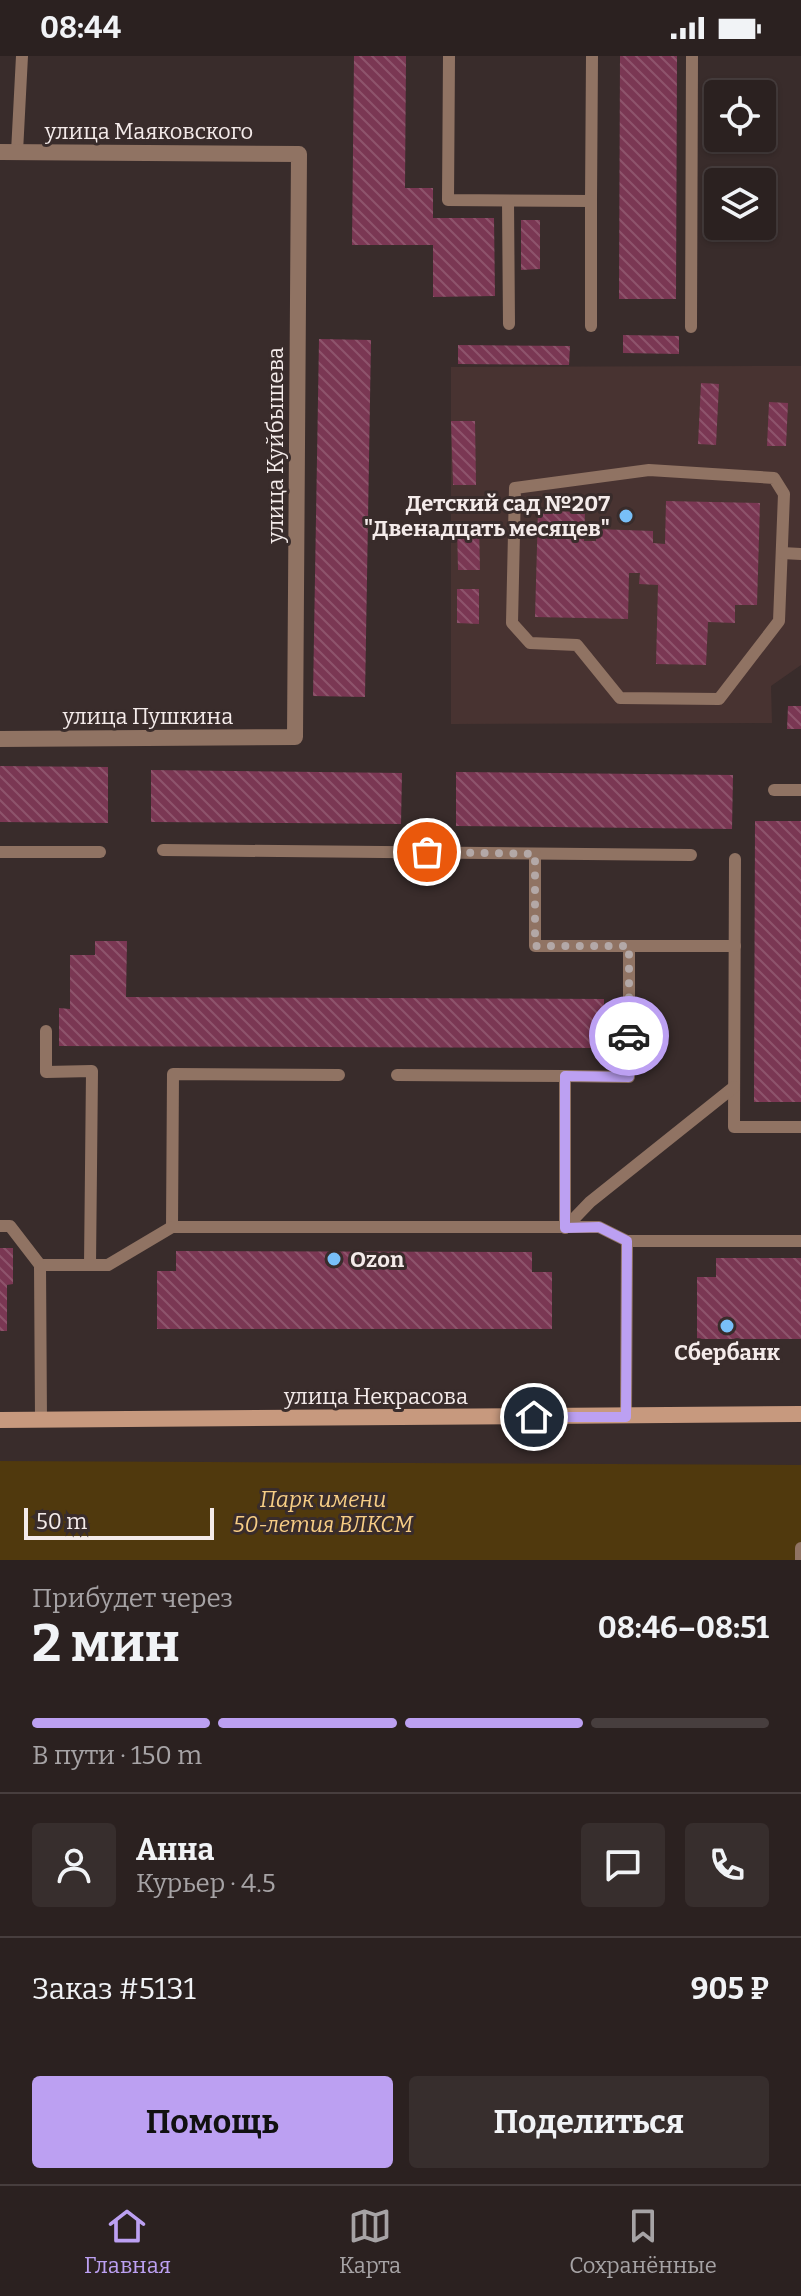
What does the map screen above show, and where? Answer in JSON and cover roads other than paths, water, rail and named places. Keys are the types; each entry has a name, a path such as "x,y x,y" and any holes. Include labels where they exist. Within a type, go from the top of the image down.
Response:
{"street":[{"name":"улица Маяковского","path":"8,152 299,154"},
{"name":"улица Куйбышева","path":"295,737 299,154"},
{"name":"улица Пушкина","path":"0,739 295,737"},
{"name":"улица Некрасова","path":"0,1420 801,1414"}],"lane":[{"path":"8,152 22,56"},
{"path":"449,56 448,200 591,201"},
{"path":"591,326 592,56"},
{"path":"691,327 692,56"},
{"path":"508,201 509,324"},
{"path":"649,470 774,478 784,494 782,553 779,621 719,699 620,698 577,645 530,643 512,623 515,488 649,470"},
{"path":"782,553 801,554"},
{"path":"774,790 801,790"},
{"path":"163,850 691,855"},
{"path":"0,852 100,852"},
{"path":"535,854 535,946 735,946"},
{"path":"735,859 734,1127 801,1127"},
{"path":"397,1075 629,1077 629,946"},
{"path":"46,1031 46,1072 92,1071 90,1265"},
{"path":"172,1227 173,1074 339,1075"},
{"path":"565,1076 565,1228"},
{"path":"565,1228 590,1202 734,1087"},
{"path":"0,1226 10,1226 40,1265 41,1419"},
{"path":"40,1265 108,1265 172,1227 599,1227 627,1241 801,1241"},
{"path":"626,1417 627,1241"},
{"path":"801,1548 801,1560"}],"place":[{"name":"Детский сад №207 \"Двенадцать месяцев\"","path":"626,516"},
{"name":"Ozon","path":"334,1259"},
{"name":"Сбербанк","path":"727,1326"}],"park label":[{"name":"Парк имени 50-летия ВЛКСМ","path":"323,1512"}]}
